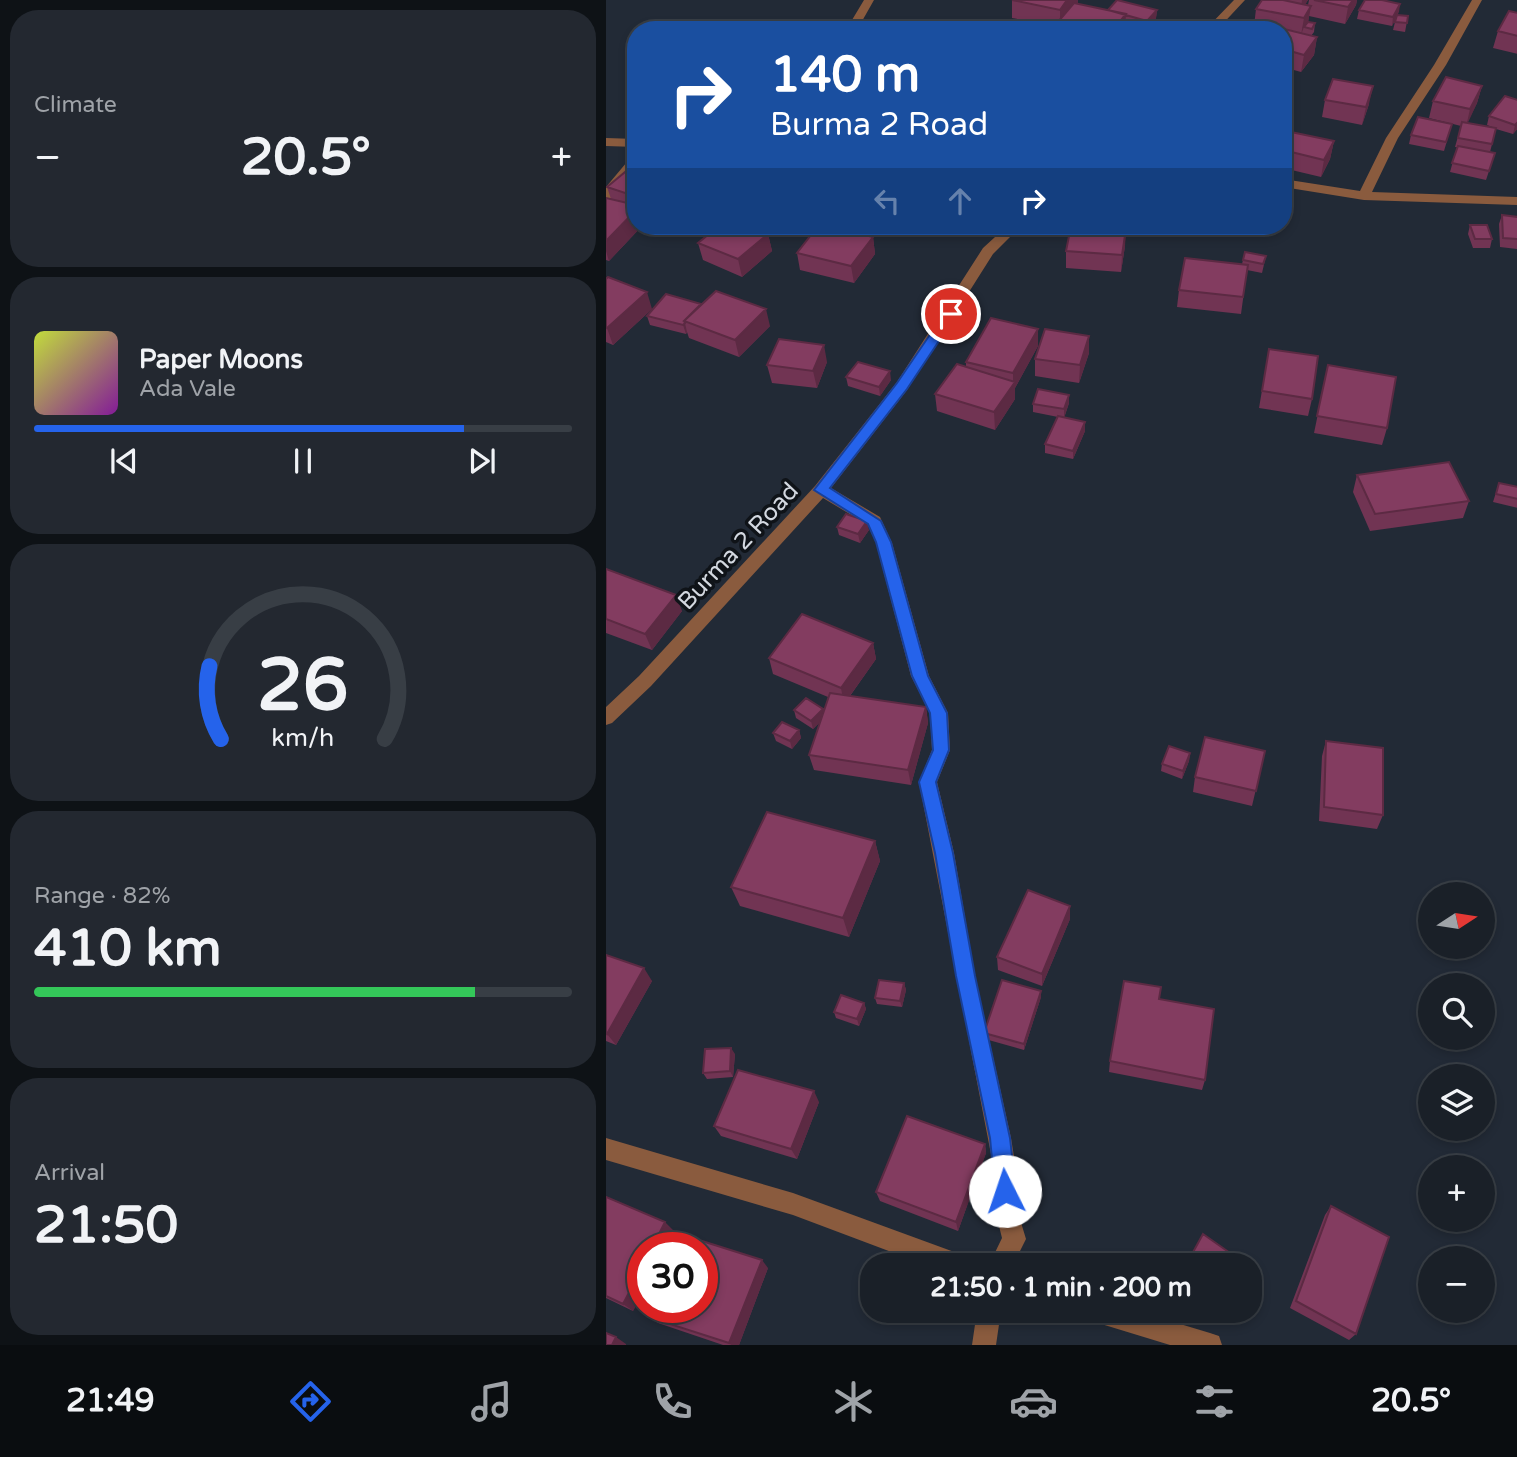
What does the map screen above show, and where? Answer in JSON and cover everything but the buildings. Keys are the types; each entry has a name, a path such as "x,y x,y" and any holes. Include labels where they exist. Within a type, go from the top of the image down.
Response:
{"street":[{"path":"856,21 869,0"},
{"path":"1219,21 1240,0"},
{"path":"1364,196 1392,138 1440,65 1477,0"},
{"path":"606,142 627,143"},
{"path":"606,195 627,170"},
{"path":"1292,184 1364,196 1518,201"},
{"name":"Burma 2 Road","path":"606,718 645,681 821,490 902,386 951,314 988,251 1005,235"},
{"path":"821,490 874,521 884,542 920,676 938,713 941,750 928,782 1000,1138 1006,1175 1005,1206 1014,1239 1007,1253"},
{"path":"606,1149 793,1204 925,1253"},
{"path":"984,1345 987,1323"},
{"path":"1138,1323 1210,1345"}],"route":[{"path":"951,314 902,386 821,490 874,521 884,542 920,676 938,713 941,750 928,782 935,823 944,853 965,976 1000,1138 1006,1175 1005,1191"}]}
